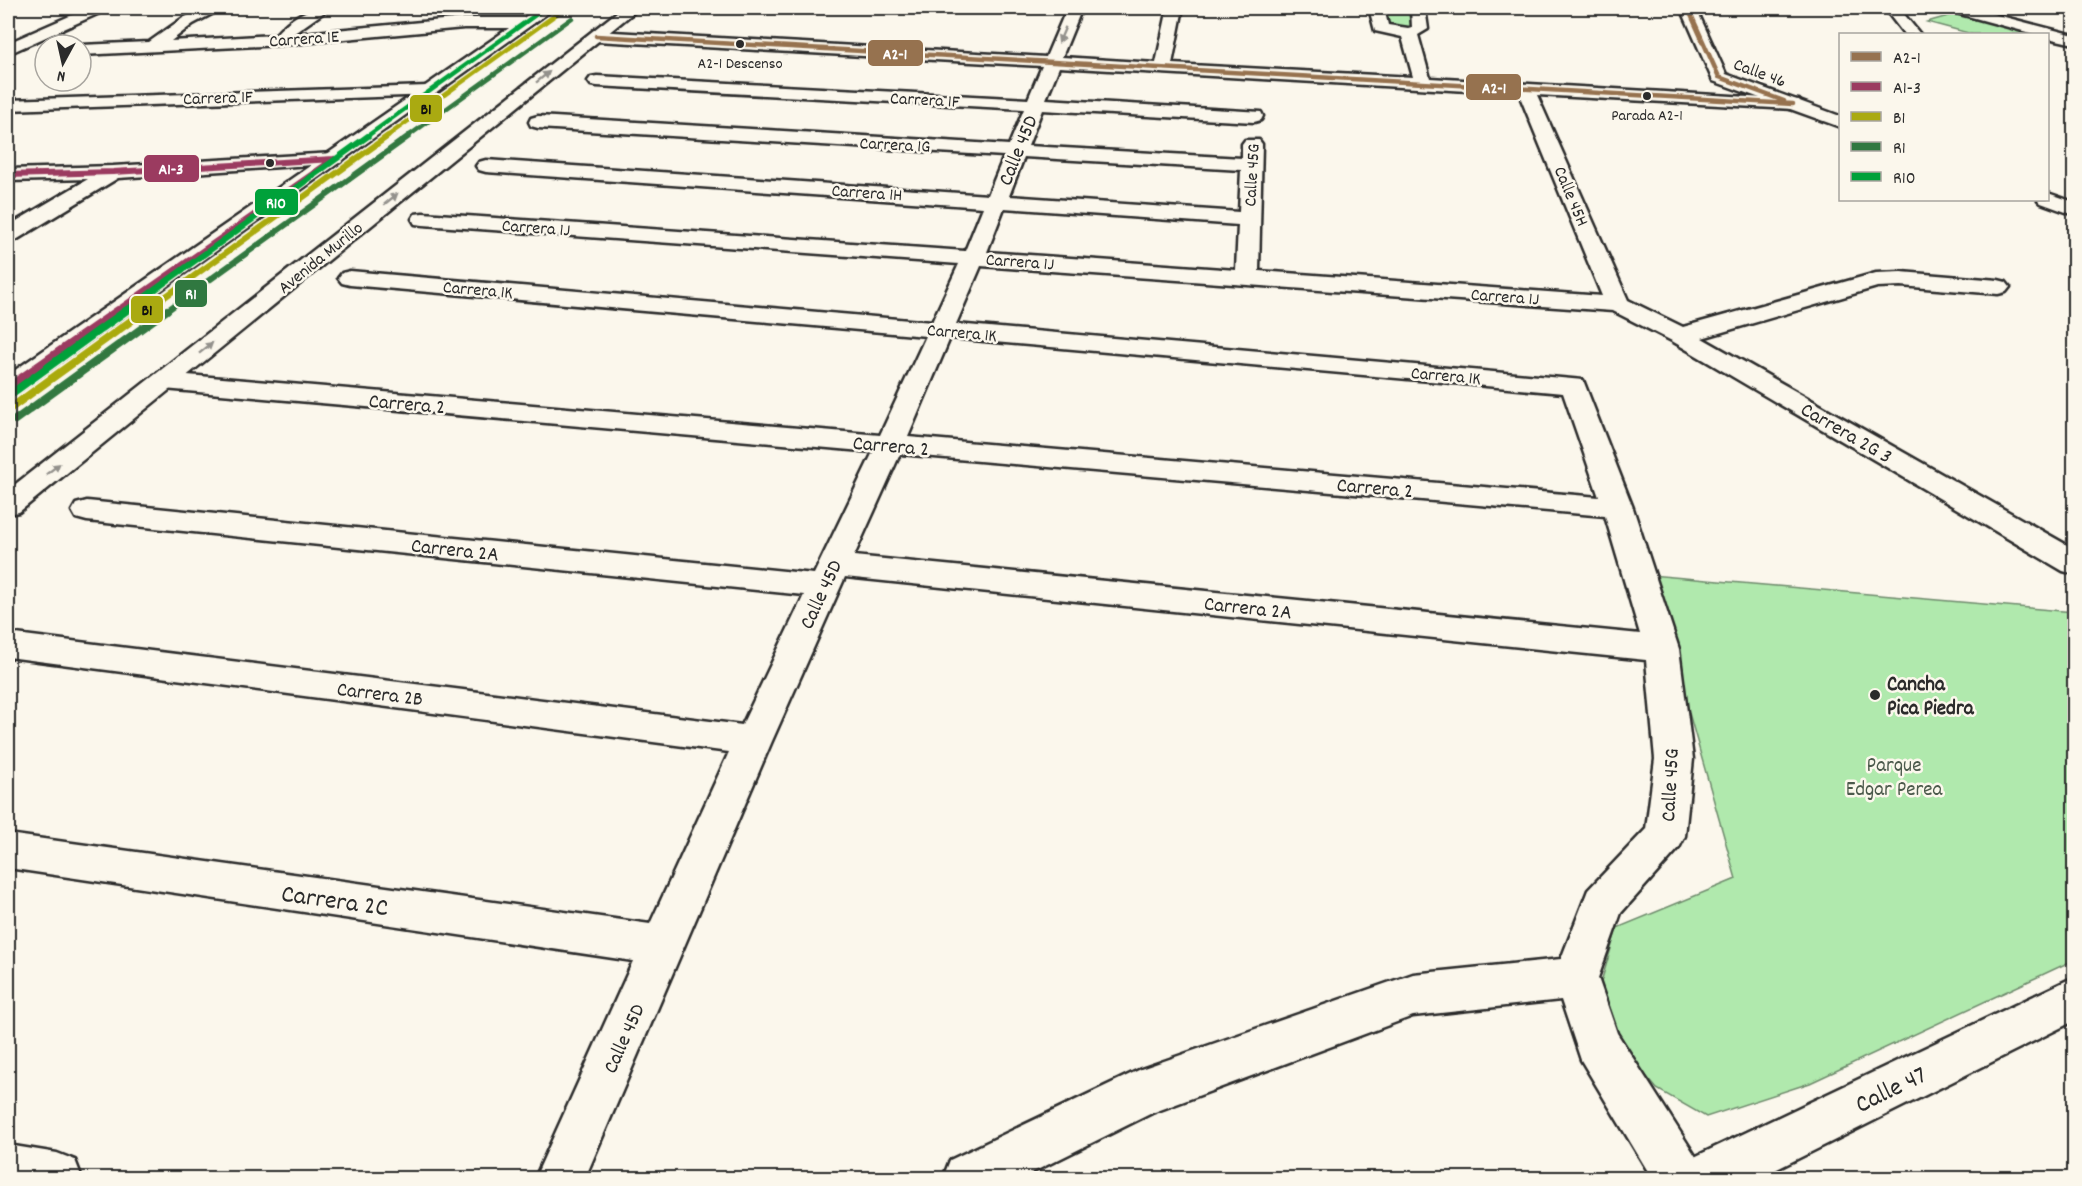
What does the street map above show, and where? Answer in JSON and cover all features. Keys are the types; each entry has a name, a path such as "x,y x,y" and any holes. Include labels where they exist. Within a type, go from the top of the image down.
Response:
{"street":[{"path":"8,51 99,8"},
{"path":"152,47 188,21 215,8"},
{"path":"280,40 290,28 322,8"},
{"path":"8,387 547,8"},
{"name":"Avenida Murillo","path":"8,505 631,8"},
{"name":"Calle 45D","path":"561,1179 753,741 890,445 973,258 1074,8"},
{"path":"1163,68 1176,8"},
{"path":"1377,8 1381,28 1409,33 1420,29 1418,8"},
{"name":"Calle 46","path":"1688,8 1719,77 1793,104"},
{"path":"1891,8 1911,33"},
{"path":"1954,8 2047,33"},
{"path":"402,30 394,23 411,13"},
{"name":"Carrera 1E","path":"93,49 280,40 464,23 526,22"},
{"path":"1409,33 1422,83"},
{"path":"2049,34 2073,40"},
{"path":"596,36 1793,104 1839,122"},
{"path":"8,51 33,51"},
{"name":"Calle 45G","path":"1247,278 1254,116 1260,74"},
{"name":"Carrera 1F","path":"597,81 1254,116"},
{"name":"Calle 45H","path":"1526,89 1618,304"},
{"name":"Carrera 1F","path":"8,105 428,91"},
{"name":"Carrera 1G","path":"538,122 1251,165"},
{"path":"8,175 113,172 334,159"},
{"name":"Carrera 1H","path":"486,166 1249,219"},
{"path":"8,235 113,172"},
{"path":"2049,199 2074,209"},
{"name":"Carrera 1J","path":"423,219 1618,304"},
{"name":"Carrera 1K","path":"350,278 1574,386"},
{"path":"1681,336 1876,280 1901,279 1998,287"},
{"name":"Carrera 2G 3","path":"1618,304 1681,336 2074,563"},
{"name":"Carrera 2","path":"164,381 1618,508"},
{"name":"Calle 45G","path":"1574,386 1618,508 1662,649 1674,759 1665,836 1604,903 1576,978"},
{"name":"Carrera 2A","path":"87,511 1662,649"},
{"name":"Carrera 2B","path":"8,645 753,741"},
{"name":"Carrera 2C","path":"8,851 663,946"},
{"path":"968,1179 1141,1094 1413,995 1576,978 1598,1044 1680,1179"},
{"name":"Calle 47","path":"1706,1179 2074,998"},
{"path":"8,1170 57,1179"}],"green space":[{"path":"1385,8 1408,8 1411,28 1389,27"},
{"path":"1962,12 2038,33 1968,33 1927,22"},
{"name":"Parque Edgar Perea","path":"1650,575 2074,612 2074,960 1810,1083 1706,1117 1657,1089 1627,1053 1599,989 1617,928 1736,879"}],"transit line":[{"name":"R10","path":"8,396 545,8"},
{"name":"B1","path":"8,410 565,8"},
{"name":"A2-1","path":"1688,8 1719,77 1784,101"},
{"name":"R1","path":"15,420 572,18"},
{"name":"A2-1","path":"596,36 1793,104"},
{"name":"A1-3","path":"8,175 113,172 334,159"},
{"name":"A1-3","path":"8,387 334,159"}],"place":[{"name":"A2-1 Descenso","path":"740,44"},
{"name":"Parada A2-1","path":"1647,96"},
{"name":"Cancha Pica Piedra","path":"1875,695"}]}
